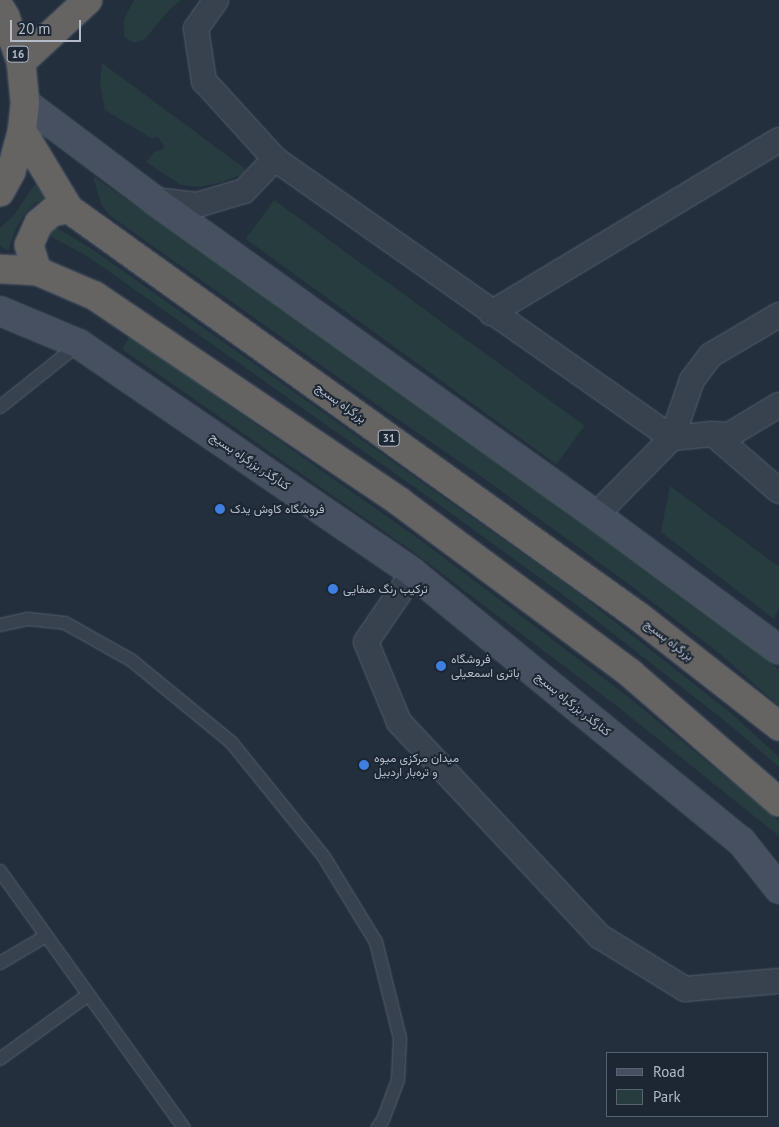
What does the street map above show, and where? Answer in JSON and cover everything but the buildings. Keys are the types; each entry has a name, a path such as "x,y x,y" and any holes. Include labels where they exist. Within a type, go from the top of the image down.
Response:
{"highway":[{"name":"16","path":"20,62 88,0"},
{"name":"16","path":"0,8 5,16 20,62 24,103 22,131 11,172 0,192"},
{"name":"بزرگراه بسیج","path":"22,131 69,209 638,616 779,726"},
{"path":"37,271 29,245 39,223 52,212 69,209"},
{"path":"0,269 37,271 95,296 400,502 630,673 779,802"}],"main road":[{"path":"24,103 154,200 596,514 779,650"},
{"name":"کنارگذر بزرگراه بسیج","path":"0,311 78,344 412,572 741,841 779,889"}],"street":[{"path":"216,0 196,29 204,81 275,159 491,313 672,438 729,434 779,405"},
{"path":"491,313 779,140"},
{"path":"154,200 197,204 244,191 275,159"},
{"path":"596,514 672,438 692,380 711,355 779,315"},
{"path":"713,434 779,491"},
{"path":"412,572 366,642 399,722 599,936 685,989 779,981"}],"lane":[{"path":"0,407 78,344"},
{"path":"0,625 28,619 65,623 131,660 230,742 324,857 376,942 400,1038 398,1080 383,1120 378,1127"},
{"path":"0,871 183,1127"},
{"path":"0,963 46,936"},
{"path":"0,1059 88,994"}],"green space":[{"path":"134,0 181,0 171,8 145,39 134,43 124,37 124,19"},
{"path":"102,63 244,168 245,173 223,182 199,187 181,185 146,162 154,152 162,150 164,146 158,137 151,138 105,110 100,83"},
{"path":"93,176 526,476 738,634 779,670 779,706 719,653 634,588 489,482 109,215 101,204"},
{"path":"35,184 47,198 35,203 27,211 16,228 8,251 0,246 0,228 14,215"},
{"path":"274,200 585,426 556,465 246,239"},
{"path":"55,227 92,249 577,592 731,713 779,757 779,767 725,721 570,600 441,506 87,256 48,235"},
{"path":"130,336 422,541 626,695 779,821 779,836 618,707 412,551 122,349"},
{"path":"670,486 779,567 779,608 774,619 661,532"}],"place":[{"name":"فروشگاه کاوش یدک","path":"220,509"},
{"name":"ترکیب رنگ صفایی","path":"333,589"},
{"name":"فروشگاه باتری اسمعیلی","path":"441,666"},
{"name":"میدان مرکزی میوه و تره‌بار اردبیل","path":"364,765"}]}
